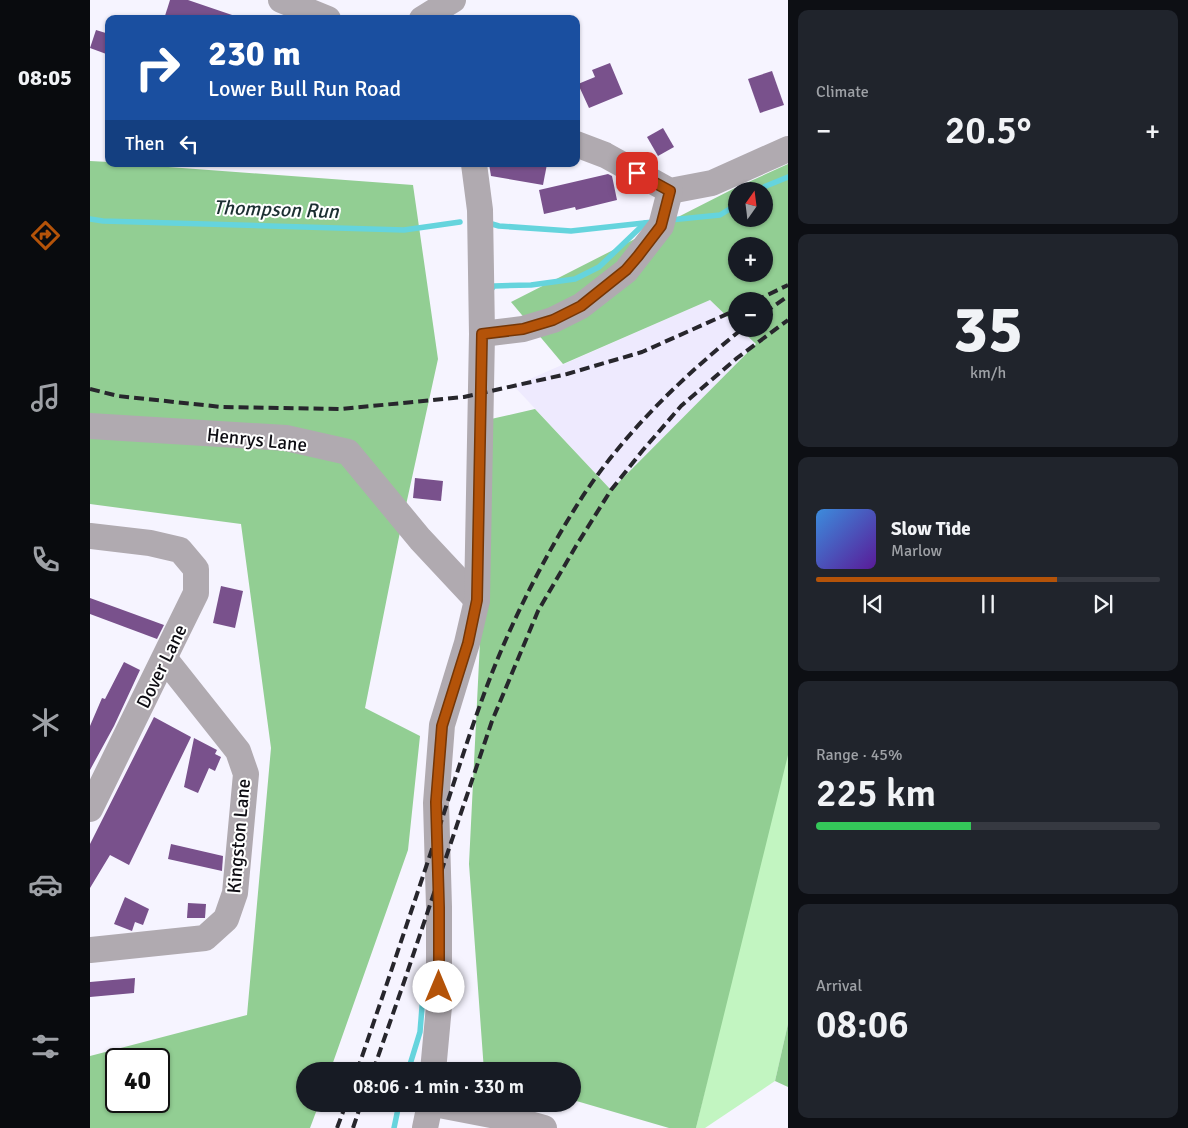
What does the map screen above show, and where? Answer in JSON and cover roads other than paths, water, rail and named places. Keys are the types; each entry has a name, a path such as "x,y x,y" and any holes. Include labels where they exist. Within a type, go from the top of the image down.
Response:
{"street":[{"path":"281,0 318,15"},
{"path":"429,15 453,0"},
{"path":"580,146 605,155 665,210"},
{"path":"482,334 523,329 553,320 581,306 626,270 665,210 712,183 788,149"},
{"path":"434,1062 439,1006 436,802 442,726 468,643 477,600 482,334 480,210 474,167"},
{"name":"Henrys Lane","path":"90,426 286,438 348,452 420,539 477,600"},
{"name":"Dover Lane","path":"90,536 150,543 180,550 196,569 196,593 90,809"},
{"name":"Kingston Lane","path":"90,950 206,938 226,919 236,893 246,774 238,751 165,659"},
{"path":"425,1128 428,1112"},
{"path":"476,1112 544,1128"}],"waterway":[{"name":"Thompson Run","path":"773,183 788,177"},
{"name":"Thompson Run","path":"670,220 720,215 728,210"},
{"name":"Thompson Run","path":"90,219 103,221 404,230 460,222"},
{"name":"Thompson Run","path":"492,224 571,231 653,222"},
{"path":"490,291 494,286 531,285 575,279 599,267 645,223"},
{"path":"411,1062 420,1032 423,995"},
{"path":"394,1128 397,1112"}],"railway":[{"path":"773,292 788,285"},
{"path":"773,307 788,296"},
{"path":"90,389 118,396 222,407 341,409 464,397 567,374 642,352 728,314"},
{"path":"376,1062 492,721 538,611 611,490 643,450 681,406 737,358 788,320"},
{"path":"360,1062 482,700 498,658 535,578 579,502 614,454 653,409 732,337"},
{"path":"337,1128 343,1112"},
{"path":"353,1128 358,1112"}]}
